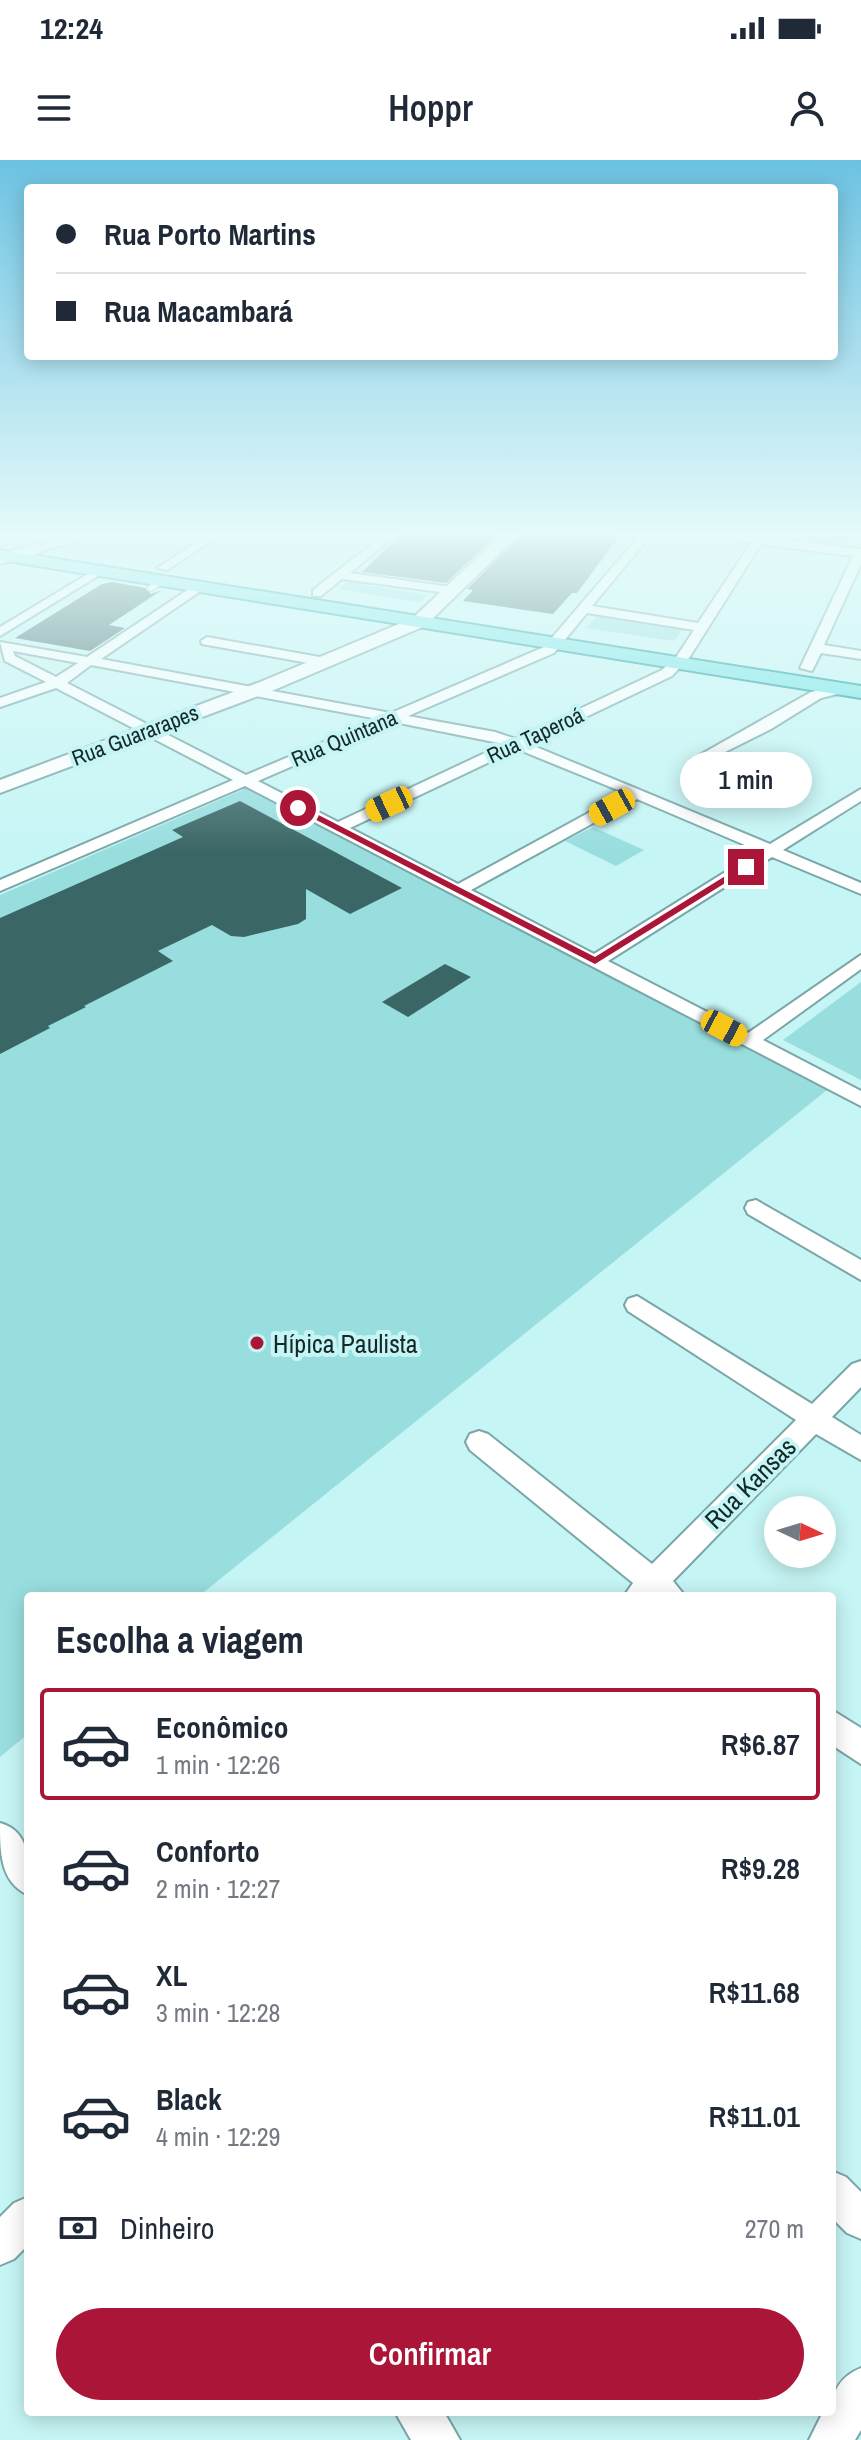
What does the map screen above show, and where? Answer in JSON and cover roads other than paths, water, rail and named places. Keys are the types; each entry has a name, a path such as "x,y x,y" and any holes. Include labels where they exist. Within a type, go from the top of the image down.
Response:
{"main road":[{"path":"582,640 851,690"},
{"path":"681,657 807,668 861,678"}],"street":[{"path":"1,640 10,658 861,1099"},
{"path":"3,640 91,661 475,732 518,743 861,889"},
{"path":"0,703 57,683 121,640"},
{"name":"Rua Guararapes","path":"0,787 377,640"},
{"name":"Rua Quintana","path":"0,886 549,650 559,640"},
{"name":"Rua Taperoá","path":"338,828 648,683 681,657 692,640"},
{"path":"807,668 820,640"},
{"path":"207,641 325,662"},
{"path":"816,648 861,655"},
{"path":"787,680 794,696 787,711"},
{"path":"698,760 766,726 816,695 851,690"},
{"path":"459,890 637,793"},
{"path":"595,961 861,794"},
{"path":"749,1041 861,960"},
{"path":"756,1208 861,1271"},
{"path":"637,1305 861,1449"},
{"name":"Rua Kansas","path":"654,1591 861,1371"},
{"path":"479,1442 654,1591"},
{"path":"836,1728 861,1748"},
{"path":"1,1839 24,1872"},
{"path":"836,2195 861,2219"},
{"path":"0,2245 24,2221"},
{"path":"831,2440 861,2389"},
{"path":"420,2416 438,2440"}],"place":[{"name":"Hípica Paulista","path":"257,1343"}]}
